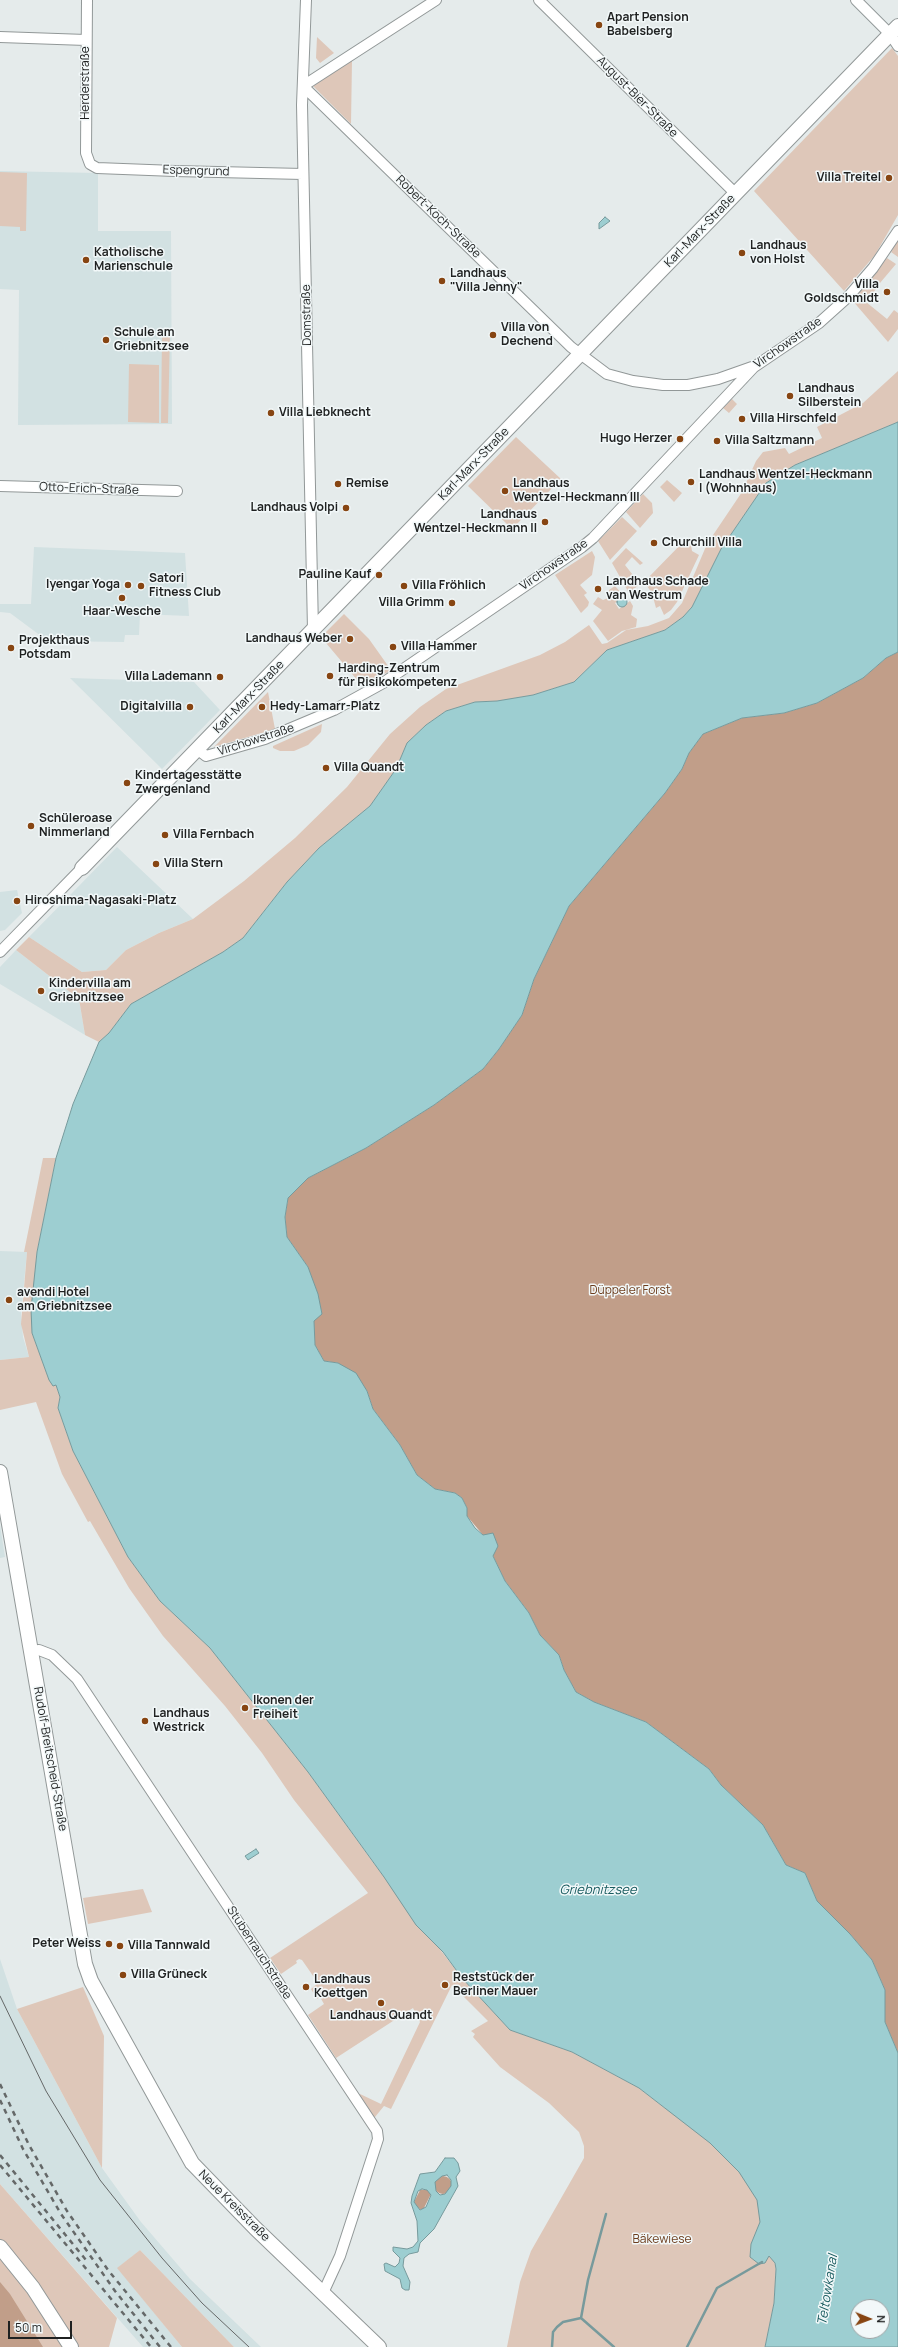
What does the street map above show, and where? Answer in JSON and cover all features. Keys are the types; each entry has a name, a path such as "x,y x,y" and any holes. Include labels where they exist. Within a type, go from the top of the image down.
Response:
{"street":[{"name":"Herderstraße","path":"87,0 86,153 90,164"},
{"name":"Domstraße","path":"306,0 303,86 303,174 313,630"},
{"path":"303,86 436,0"},
{"name":"August-Bier-Straße","path":"539,0 736,194"},
{"path":"856,0 895,35"},
{"name":"Karl-Marx-Straße","path":"0,952 198,750 736,194 895,35"},
{"path":"0,37 86,40"},
{"name":"Robert-Koch-Straße","path":"303,86 580,355 607,374 632,381 663,385 688,385 718,379 754,367"},
{"name":"Espengrund","path":"90,164 97,168 303,174"},
{"name":"Virchowstraße","path":"198,750 206,756 221,752 275,736 334,710 383,683 582,547 593,538 754,367 819,323 848,297 873,268 898,231"},
{"name":"Otto-Erich-Straße","path":"0,486 177,491"},
{"name":"Rudolf-Breitscheid-Straße","path":"0,1472 85,1964 91,1981 121,2038"},
{"name":"Stubenrauchstraße","path":"31,1651 39,1650 52,1655 77,1679 377,2131 378,2139 340,2256 323,2293"},
{"name":"Neue Kreisstraße","path":"121,2038 192,2163 250,2222 379,2347"},
{"path":"0,2247 33,2288 71,2347"}],"shaded area":[{"path":"0,171 98,173 98,231 171,231 172,424 18,425 19,290 0,289"},
{"path":"34,547 185,553 189,616 140,614 139,635 125,635 124,642 48,641 48,636 41,636 10,613 0,612 0,604 31,604"},
{"path":"70,678 194,682 220,710 162,769"},
{"path":"117,847 193,919 159,933 126,950 106,970 82,972 29,937"},
{"path":"17,890 22,913 5,930 0,931 0,892"},
{"name":"Kindervilla am Griebnitzsee","path":"16,950 79,999 85,1035 0,984 0,967"},
{"name":"avendi Hotel am Griebnitzsee","path":"0,1251 27,1252 21,1314 23,1337 29,1357 0,1360"},
{"path":"0,1525 5,1557 0,1558"},
{"path":"0,1959 17,2009 102,2168 141,2222 190,2279 261,2347 234,2347 140,2250 118,2268 182,2347 143,2347 0,2184"}],"green space":[{"path":"317,37 334,53 320,63 316,58"},
{"path":"892,48 898,56 898,215 875,255 844,291 754,191"},
{"path":"352,60 351,124 313,86"},
{"path":"0,172 27,173 26,231 20,231 20,227 0,226"},
{"path":"898,240 898,257 891,252"},
{"path":"887,258 896,264 880,283 878,283 871,278"},
{"path":"869,280 876,286 876,289 866,302 887,319 894,310 898,313 898,329 888,342 852,300"},
{"path":"162,333 170,333 168,423 161,423"},
{"path":"129,364 159,365 159,423 128,422"},
{"path":"898,371 898,422 795,465 766,483 721,549 692,607 683,617 665,630 607,650 574,682 533,695 497,701 475,702 446,711 426,725 407,743 396,769 370,806 319,848 287,882 243,938 223,952 131,1004 109,1033 99,1042 85,1035 79,999 16,950 29,937 82,972 106,970 126,950 159,933 193,919 244,881 295,838 347,787 390,734 420,707 446,689 540,655 565,642 589,625 602,644 607,643 626,630 648,626 669,618 682,603 707,544 742,492 756,461 763,452 785,448 789,454 822,438 817,427 863,403"},
{"path":"732,399 737,404 729,413 723,408"},
{"path":"516,437 561,479 512,529 468,486"},
{"path":"667,480 682,493 674,502 660,487"},
{"path":"643,494 652,503 653,513 640,528 626,512"},
{"path":"622,517 637,531 610,560 598,541"},
{"path":"686,539 691,545 692,551 699,555 677,602 671,610 664,615 660,606 656,608 652,593 644,582"},
{"path":"626,548 643,563 640,565 632,557 625,565 640,584 629,593 612,563"},
{"path":"592,551 595,557 592,575 580,585 587,593 584,595 589,602 588,606 581,613 555,575"},
{"path":"615,586 624,596 615,603 619,609 630,601 633,606 631,615 637,619 636,627 622,631 608,641 593,621 602,610 593,604 598,597 603,600 608,598 609,590"},
{"path":"344,614 369,639 391,670 363,687 321,637"},
{"name":"Düppeler Forst","path":"898,652 898,2053 885,2022 885,1990 872,1960 850,1934 817,1901 805,1873 786,1865 763,1825 721,1785 709,1769 646,1722 594,1702 576,1692 564,1670 559,1655 540,1635 529,1613 505,1581 483,1535 467,1516 467,1508 462,1498 455,1493 435,1489 417,1475 400,1445 373,1409 367,1391 338,1363 324,1361 315,1345 308,1267 287,1237 285,1217 288,1198 308,1178 366,1148 434,1105 483,1069 499,1049 522,1015 534,979 569,906 665,793 682,769 689,753 703,734 742,718 784,713 817,703 863,678 886,658"},
{"name":"Hedy-Lamarr-Platz","path":"268,692 275,729 214,747"},
{"path":"322,724 321,732 308,745 294,751 280,751 273,748 273,746"},
{"name":"Bäkewiese","path":"43,1158 56,1158 37,1252 32,1333 49,1379 56,1385 60,1397 58,1408 73,1451 128,1557 160,1601 210,1648 308,1772 372,1861 462,1978 510,2030 572,2052 639,2088 665,2108 706,2119 760,2195 776,2269 774,2303 765,2347 507,2347 520,2282 531,2251 584,2158 584,2146 579,2132 549,2103 500,2067 473,2037 475,2034 471,2031 488,2021 452,1985 391,2109 384,2106 375,2117 371,2117 357,2096 360,2094 381,2104 420,2022 413,2008 336,2058 308,2015 324,2004 320,1997 317,1999 311,1989 318,1983 302,1960 299,1959 296,1961 297,1963 281,1974 270,1958 368,1893 294,1800 262,1753 225,1706 163,1636 129,1588 90,1521 88,1522 62,1474 36,1402 0,1410 0,1360 29,1357 21,1324 27,1252 24,1252"},
{"path":"143,1889 152,1912 88,1924 83,1898"},
{"path":"83,1987 104,2036 102,2168 17,2009"},
{"path":"443,2176 449,2179 452,2185 449,2191 443,2194 437,2191 434,2185 437,2179"},
{"path":"0,2184 117,2318 109,2347 0,2347"},
{"path":"420,2190 427,2190 431,2194 423,2210 417,2208 414,2202"},
{"path":"140,2250 234,2347 182,2347 117,2268"},
{"path":"0,2282 10,2294 43,2347 0,2347"}],"water":[{"path":"605,217 610,221 599,229 599,223"},
{"name":"Griebnitzsee","path":"898,422 898,652 886,658 863,678 817,703 784,713 742,718 703,734 689,753 682,769 665,793 569,906 534,979 522,1015 499,1049 483,1069 434,1105 366,1148 308,1178 288,1198 285,1217 287,1237 308,1267 318,1294 322,1314 314,1321 315,1345 324,1361 338,1363 356,1373 367,1391 373,1409 400,1445 417,1475 435,1489 455,1493 462,1498 467,1508 467,1516 475,1528 483,1535 493,1533 498,1546 493,1556 505,1581 529,1613 540,1635 559,1655 564,1670 576,1692 594,1702 646,1722 709,1769 721,1785 763,1825 786,1865 805,1873 817,1901 850,1934 872,1960 885,1990 885,2022 898,2053 898,2347 765,2347 774,2303 776,2269 775,2263 769,2256 765,2263 759,2264 750,2257 751,2244 760,2222 757,2200 739,2172 710,2143 639,2088 572,2052 510,2030 462,1978 443,1952 416,1925 384,1877 308,1772 210,1648 160,1601 128,1557 73,1451 58,1408 60,1397 56,1385 53,1386 49,1380 32,1333 31,1309 37,1252 56,1158 73,1104 99,1042 109,1033 131,1004 223,952 243,938 287,882 319,848 370,806 396,769 407,743 426,725 446,711 475,702 497,701 533,695 574,682 607,650 665,630 683,617 692,607 721,549 766,483 795,465"},
{"path":"620,597 624,597 626,598 626,606 620,607 617,604 617,600"},
{"path":"256,1849 259,1853 248,1860 245,1856"},
{"path":"445,2158 454,2158 458,2163 460,2171 456,2177 458,2186 434,2229 420,2243 418,2252 409,2254 404,2258 403,2266 410,2282 409,2290 405,2290 402,2288 400,2279 385,2271 384,2264 386,2263 395,2267 399,2263 400,2258 393,2251 393,2247 407,2249 413,2247 418,2241 417,2221 411,2203 412,2196 420,2174 435,2172","holes":["447,2175 451,2180 451,2186 445,2194 440,2195 436,2191 435,2182 442,2176","422,2189 427,2190 431,2195 426,2207 420,2210 414,2202 418,2191"]}],"waterway":[{"path":"606,2214 588,2280 581,2318 614,2347"},
{"path":"687,2347 717,2288 762,2262"},
{"path":"552,2347 553,2332 557,2327 563,2322 581,2318"}],"tram line":[{"path":"0,1996 46,2091 100,2180 162,2258 202,2303 249,2347"}],"railway":[{"path":"0,2084 29,2145 67,2211 108,2270 171,2347"},
{"path":"0,2100 23,2149 61,2214 115,2291 160,2347"},
{"path":"0,2155 86,2260"},
{"path":"0,2165 151,2347"}],"place":[{"name":"Apart Pension Babelsberg","path":"599,25"},
{"name":"Villa Treitel","path":"889,178"},
{"name":"Landhaus von Holst","path":"742,253"},
{"name":"Katholische Marienschule","path":"86,260"},
{"name":"Landhaus \"Villa Jenny\"","path":"442,281"},
{"name":"Villa Goldschmidt","path":"887,292"},
{"name":"Villa von Dechend","path":"493,335"},
{"name":"Schule am Griebnitzsee","path":"106,340"},
{"name":"Landhaus Silberstein","path":"790,396"},
{"name":"Villa Liebknecht","path":"271,413"},
{"name":"Villa Hirschfeld","path":"742,419"},
{"name":"Hugo Herzer","path":"680,439"},
{"name":"Villa Saltzmann","path":"717,441"},
{"name":"Landhaus Wentzel-Heckmann I (Wohnhaus)","path":"691,482"},
{"name":"Remise","path":"338,484"},
{"name":"Landhaus Wentzel-Heckmann III","path":"505,491"},
{"name":"Landhaus Volpi","path":"346,508"},
{"name":"Landhaus Wentzel-Heckmann II","path":"545,522"},
{"name":"Churchill Villa","path":"654,543"},
{"name":"Pauline Kauf","path":"379,575"},
{"name":"Iyengar Yoga","path":"128,585"},
{"name":"Satori Fitness Club","path":"141,586"},
{"name":"Villa Fröhlich","path":"404,586"},
{"name":"Landhaus Schade van Westrum","path":"598,589"},
{"name":"Haar-Wesche","path":"122,598"},
{"name":"Villa Grimm","path":"452,603"},
{"name":"Landhaus Weber","path":"350,639"},
{"name":"Villa Hammer","path":"393,647"},
{"name":"Projekthaus Potsdam","path":"11,648"},
{"name":"Harding-Zentrum für Risikokompetenz","path":"330,676"},
{"name":"Villa Lademann","path":"220,677"},
{"name":"Digitalvilla","path":"190,707"},
{"name":"Hedy-Lamarr-Platz","path":"262,707"},
{"name":"Villa Quandt","path":"326,768"},
{"name":"Kindertagesstätte Zwergenland","path":"127,783"},
{"name":"Schüleroase Nimmerland","path":"31,826"},
{"name":"Villa Fernbach","path":"165,835"},
{"name":"Villa Stern","path":"156,864"},
{"name":"Hiroshima-Nagasaki-Platz","path":"17,901"},
{"name":"Kindervilla am Griebnitzsee","path":"41,991"},
{"name":"avendi Hotel am Griebnitzsee","path":"9,1300"},
{"name":"Ikonen der Freiheit","path":"245,1708"},
{"name":"Landhaus Westrick","path":"145,1721"},
{"name":"Peter Weiss","path":"109,1944"},
{"name":"Villa Tannwald","path":"120,1946"},
{"name":"Villa Grüneck","path":"123,1975"},
{"name":"Reststück der Berliner Mauer","path":"445,1985"},
{"name":"Landhaus Koettgen","path":"306,1987"},
{"name":"Landhaus Quandt","path":"381,2003"}],"water label":[{"name":"Teltowkanal","path":"828,2290"}]}
